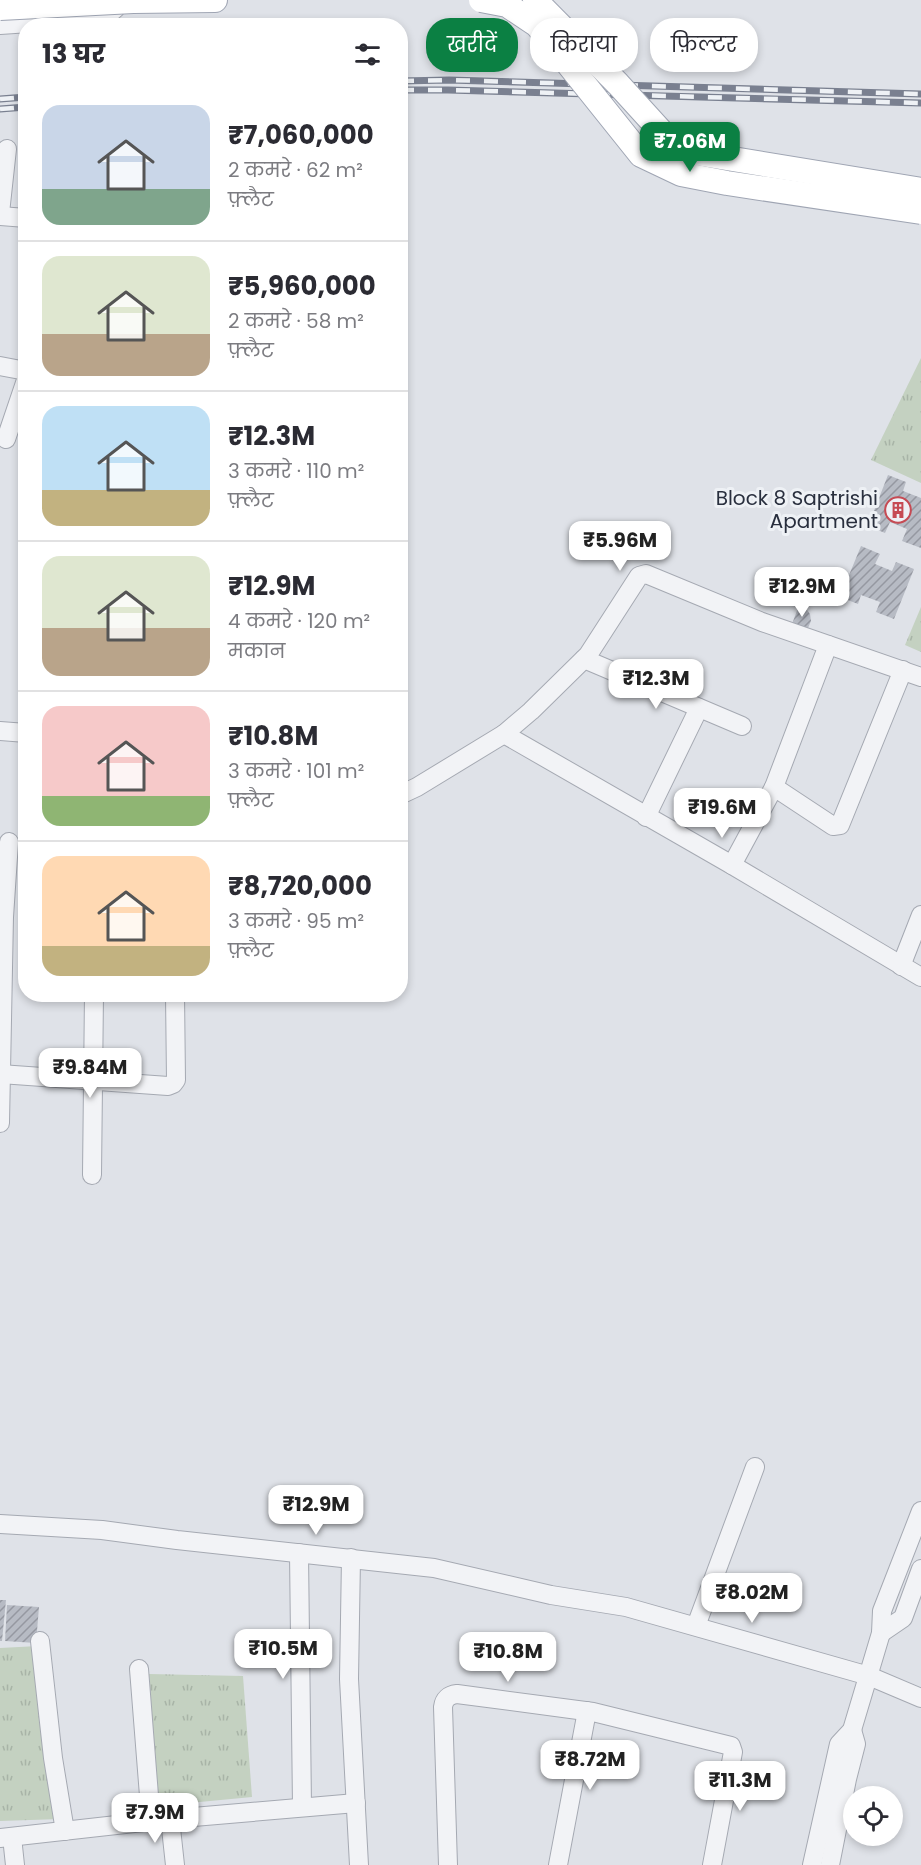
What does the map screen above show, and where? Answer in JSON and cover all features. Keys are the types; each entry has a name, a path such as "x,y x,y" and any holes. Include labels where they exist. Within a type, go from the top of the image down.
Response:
{"main road":[{"path":"0,8 215,0"},
{"path":"481,0 507,5 537,25 641,154 681,174 921,212"},
{"path":"535,0 610,76 678,150 921,190"}],"street":[{"path":"104,18 116,8 117,0"},
{"path":"0,25 18,24"},
{"path":"11,149 0,215 18,217"},
{"path":"0,366 18,369"},
{"path":"6,440 18,414"},
{"path":"408,790 504,734 531,711 584,659 639,576 646,574 762,622 921,677"},
{"path":"732,865 774,787 828,645"},
{"path":"584,659 742,726"},
{"path":"774,787 833,826 840,825 903,670"},
{"path":"646,817 699,708"},
{"path":"0,731 18,732"},
{"path":"504,734 921,977"},
{"path":"0,1123 2,917 12,842"},
{"path":"901,966 921,915"},
{"path":"92,1175 94,1002"},
{"path":"1,1074 93,1082 168,1086 173,1084 176,1080 175,1002"},
{"path":"696,1626 754,1467"},
{"path":"812,1865 839,1744 852,1730 881,1634 882,1611 921,1511"},
{"path":"0,1524 102,1530 434,1568 551,1595 626,1607 869,1676 921,1698"},
{"path":"299,1553 302,1808"},
{"path":"351,1558 349,1679 359,1865"},
{"path":"881,1634 903,1618 916,1599 921,1569"},
{"path":"40,1641 53,1758 65,1831"},
{"path":"139,1669 151,1821"},
{"path":"448,1865 443,1707 445,1700 457,1694 587,1711 728,1744 733,1748 712,1865"},
{"path":"558,1865 587,1711"},
{"path":"830,1865 856,1744 852,1730"},
{"path":"15,1865 6,1837 170,1819 356,1803"},
{"path":"170,1819 175,1865"}],"green space":[{"path":"921,358 921,483 871,460"},
{"path":"921,607 921,652 905,645"},
{"path":"38,1646 61,1819 0,1821 0,1648"},
{"path":"149,1674 243,1676 252,1797 158,1806"}],"building":[{"name":"Block 8 Saptrishi Apartment","path":"888,475 906,482 903,491 921,498 921,548 902,541 907,529 890,522 885,533 868,526"},
{"path":"861,546 880,554 875,564 892,571 896,562 914,569 894,619 876,612 880,602 861,595 858,604 840,597"},
{"path":"798,608 807,610 810,614 811,621 808,628 792,624"},
{"path":"0,1600 6,1600 2,1641 0,1641"},
{"path":"7,1605 39,1607 36,1643 5,1641"}],"railway":[{"path":"408,81 449,80 921,94"},
{"path":"408,90 921,103"},
{"path":"0,99 18,98"},
{"path":"0,109 18,108"}],"place":[{"name":"Block 8 Saptrishi Apartment","path":"898,510"}]}
